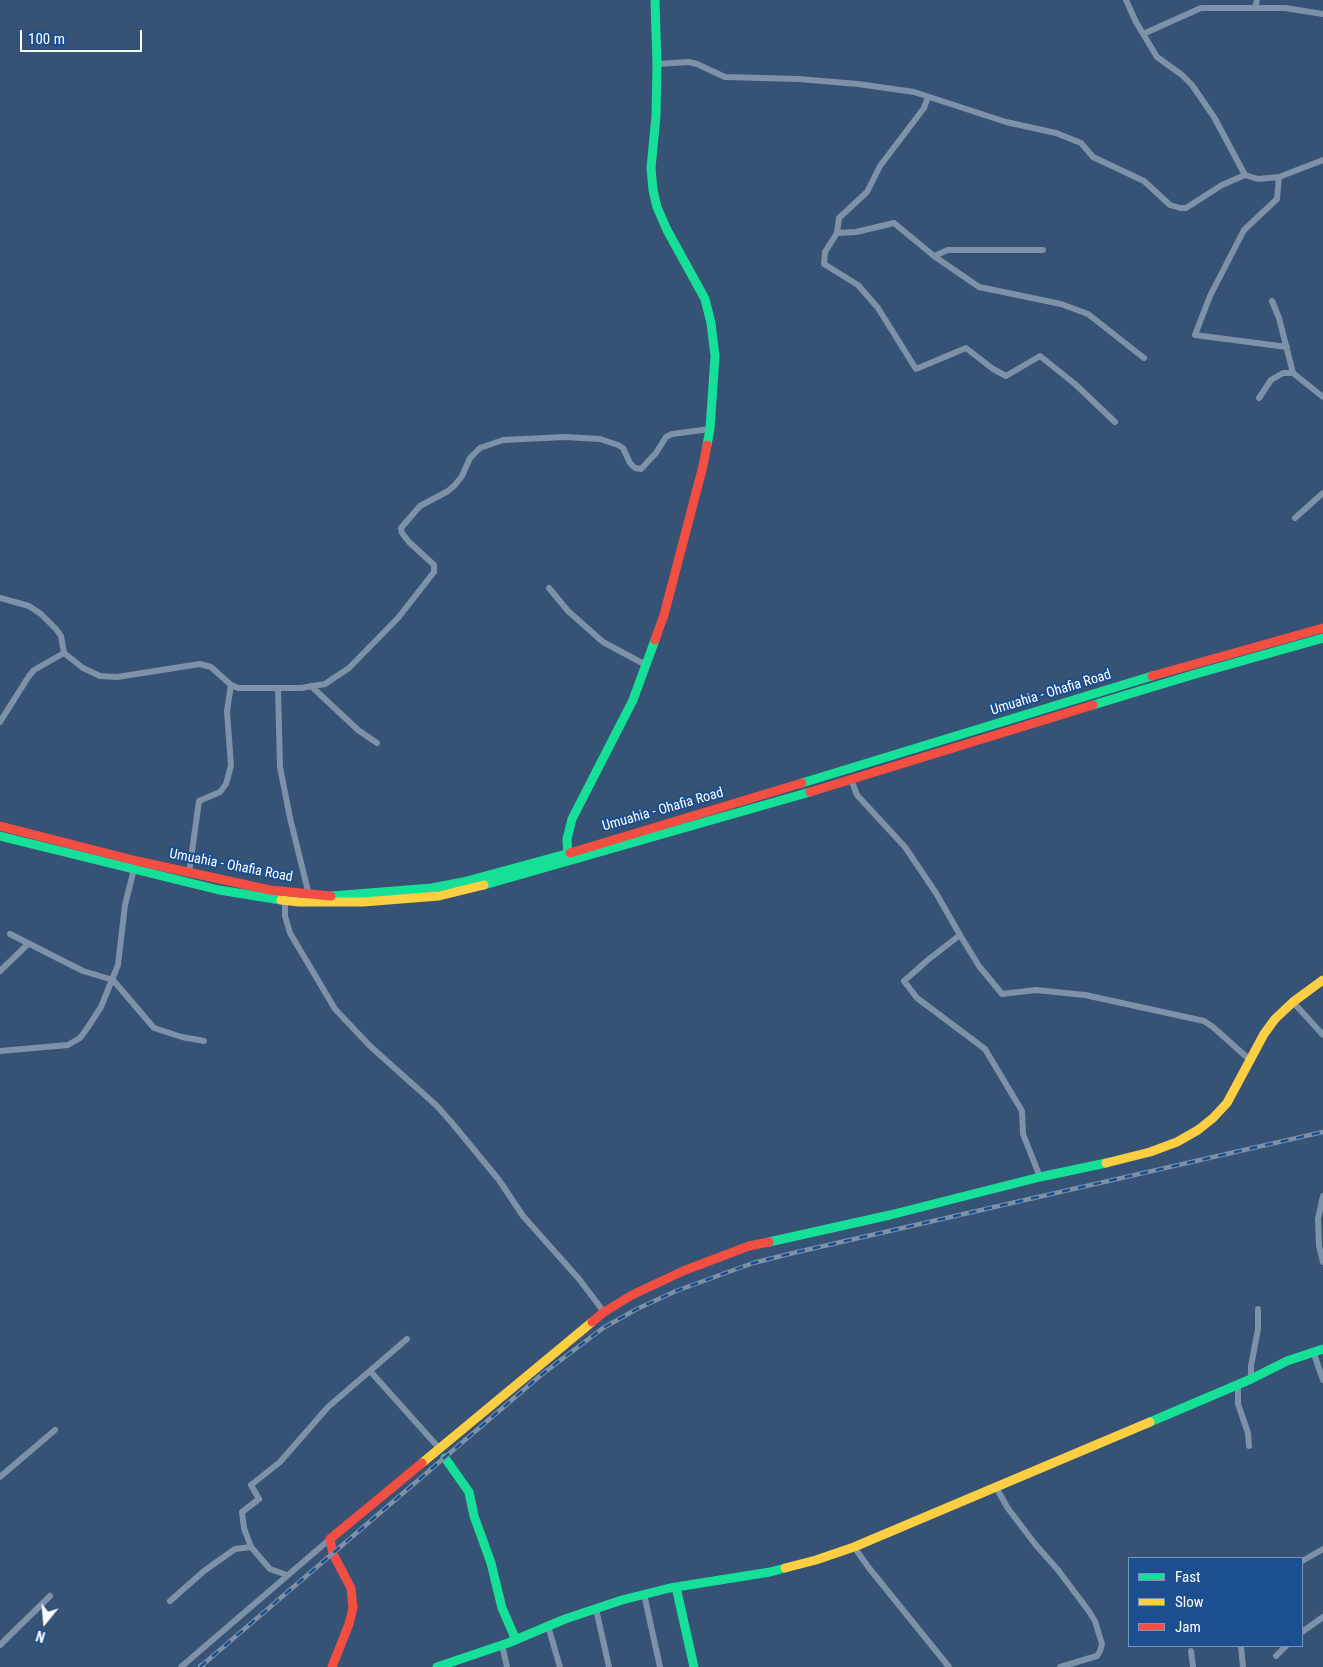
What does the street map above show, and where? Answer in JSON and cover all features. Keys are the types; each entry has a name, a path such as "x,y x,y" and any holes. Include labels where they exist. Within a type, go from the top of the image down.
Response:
{"street":[{"path":"568,857 567,839 572,819 633,700 664,615 703,466 710,430 715,356 711,322 705,298 667,230 657,207 653,190 651,168 656,116 657,64 654,0"},
{"path":"1126,0 1157,56 1192,85 1214,117 1245,175"},
{"path":"1255,8 1257,0"},
{"path":"1144,34 1201,8 1285,8 1323,14"},
{"path":"657,64 689,62 725,76 858,84 914,92 1006,122 1056,133 1081,143 1094,157 1144,181 1170,205 1180,208 1193,204 1222,185 1245,175 1258,179 1279,177 1323,160"},
{"path":"928,97 924,108 880,166 866,192 839,218 837,233 825,252 824,264 858,284 878,308 916,369 966,348 993,369 1006,376 1040,356 1076,384 1115,422"},
{"path":"1279,177 1277,199 1244,230 1210,296 1195,334 1287,347"},
{"path":"837,233 856,232 894,223 934,256 979,286 1061,304 1088,314 1144,358"},
{"path":"934,256 948,250 1043,250"},
{"path":"1272,301 1279,318 1293,373 1323,397"},
{"path":"1260,398 1271,380 1283,373 1293,373"},
{"path":"0,598 29,606 40,614 56,629 60,636 64,653 83,668 100,676 117,677 200,664 211,667 231,686 238,688 302,688 325,684 349,668 398,618 434,572 434,565 409,542 402,533 401,528 420,506 455,486 470,458 480,448 503,440 600,439 624,448 630,463 635,468 641,469 656,454 666,438 672,434 710,430"},
{"path":"1294,518 1323,493"},
{"path":"549,588 568,611 603,642 646,665"},
{"name":"Umuahia - Ohafia Road","path":"0,836 219,890 267,899 332,903 439,896 469,889 1146,678 1323,628"},
{"name":"Umuahia - Ohafia Road","path":"0,826 189,873 270,890 309,895 370,894 432,888 568,857 851,779 1192,675 1323,638"},
{"path":"0,722 34,670 64,653"},
{"path":"189,873 199,800 220,792 226,784 231,766 227,711 231,686"},
{"path":"311,686 358,730 377,742"},
{"path":"278,688 280,767 290,818 309,895"},
{"path":"851,779 856,795 910,854 936,892 979,966 1002,994 1036,990 1084,995 1204,1021 1214,1027 1250,1060"},
{"path":"0,1051 68,1045 80,1038 101,1007 118,965 125,905 134,869"},
{"path":"285,900 285,916 290,933 335,1009 370,1046 437,1106 499,1180 523,1216 579,1279 604,1312"},
{"path":"10,934 82,971 113,980 154,1028 182,1037 204,1041"},
{"path":"960,935 929,958 904,981 916,998 985,1049 1022,1111 1023,1134 1040,1178"},
{"path":"0,971 28,944"},
{"path":"181,1667 287,1575 439,1448 604,1312 632,1295 683,1271 749,1246 890,1215 1108,1163 1150,1152 1177,1142 1198,1130 1227,1103 1264,1034 1275,1019 1293,1002 1323,980"},
{"path":"1293,1002 1323,1035"},
{"path":"1323,1196 1318,1219 1319,1246 1323,1262"},
{"path":"1251,1379 1251,1366 1258,1329 1258,1309"},
{"path":"287,1575 270,1569 251,1548 244,1528 242,1512 259,1499 251,1485 280,1462 328,1407 407,1339"},
{"path":"438,1667 450,1665 502,1646 548,1626 644,1594 770,1572 816,1560 854,1547 1238,1385 1287,1361 1323,1349"},
{"path":"1314,1351 1323,1380"},
{"path":"370,1371 439,1448"},
{"path":"1238,1385 1238,1404 1248,1433 1249,1446"},
{"path":"0,1477 55,1430"},
{"path":"445,1458 469,1492 474,1516 491,1563 502,1608 516,1640"},
{"path":"996,1487 1007,1507 1070,1586 1094,1622 1102,1644 1096,1656 1060,1667"},
{"path":"330,1539 332,1554 351,1588 353,1608 349,1624 332,1667"},
{"path":"854,1547 868,1568 949,1667"},
{"path":"170,1601 204,1571 235,1549 251,1548"},
{"path":"1303,1560 1323,1549"},
{"path":"676,1587 694,1667"},
{"path":"644,1594 660,1667"},
{"path":"0,1645 50,1596"},
{"path":"596,1609 609,1667"},
{"path":"1303,1631 1323,1617"},
{"path":"548,1626 560,1667"},
{"path":"502,1646 507,1667"},
{"path":"1241,1647 1242,1667"},
{"path":"1276,1656 1285,1647"},
{"path":"1191,1651 1193,1667"}],"railway":[{"path":"200,1667 541,1375 603,1328 637,1309 676,1291 753,1263 1323,1132"}],"traffic: fast":[{"path":"655,0 657,64 656,116 651,168 653,190 657,207 667,230 705,299 711,323 715,356 710,429 707,445"},
{"path":"1093,705 1323,638"},
{"path":"568,858 567,839 572,819 633,700 655,640"},
{"path":"802,783 1152,676"},
{"path":"484,885 810,792"},
{"path":"0,836 219,890 281,900"},
{"path":"331,896 432,888 463,882 570,853"},
{"path":"769,1242 1106,1163"},
{"path":"1150,1422 1251,1379 1287,1361 1323,1349"},
{"path":"445,1458 469,1492 474,1516 491,1563 502,1608 516,1640"},
{"path":"437,1667 508,1643 565,1619 622,1600 670,1588 785,1568"},
{"path":"676,1587 694,1667"}],"traffic: slow":[{"path":"281,900 299,902 363,902 439,896 484,885"},
{"path":"1106,1163 1150,1152 1177,1142 1198,1130 1213,1118 1227,1103 1264,1034 1275,1019 1293,1002 1323,980"},
{"path":"422,1463 592,1322"},
{"path":"785,1568 854,1547 1150,1422"}],"traffic: jam":[{"path":"655,640 664,615 707,445"},
{"path":"1152,676 1323,628"},
{"path":"810,792 1093,705"},
{"path":"570,853 802,783"},
{"path":"0,826 137,861 270,890 331,896"},
{"path":"592,1322 604,1312 632,1295 683,1271 749,1246 769,1242"},
{"path":"332,1667 349,1624 353,1608 351,1588 333,1554 330,1539 422,1463"}]}
